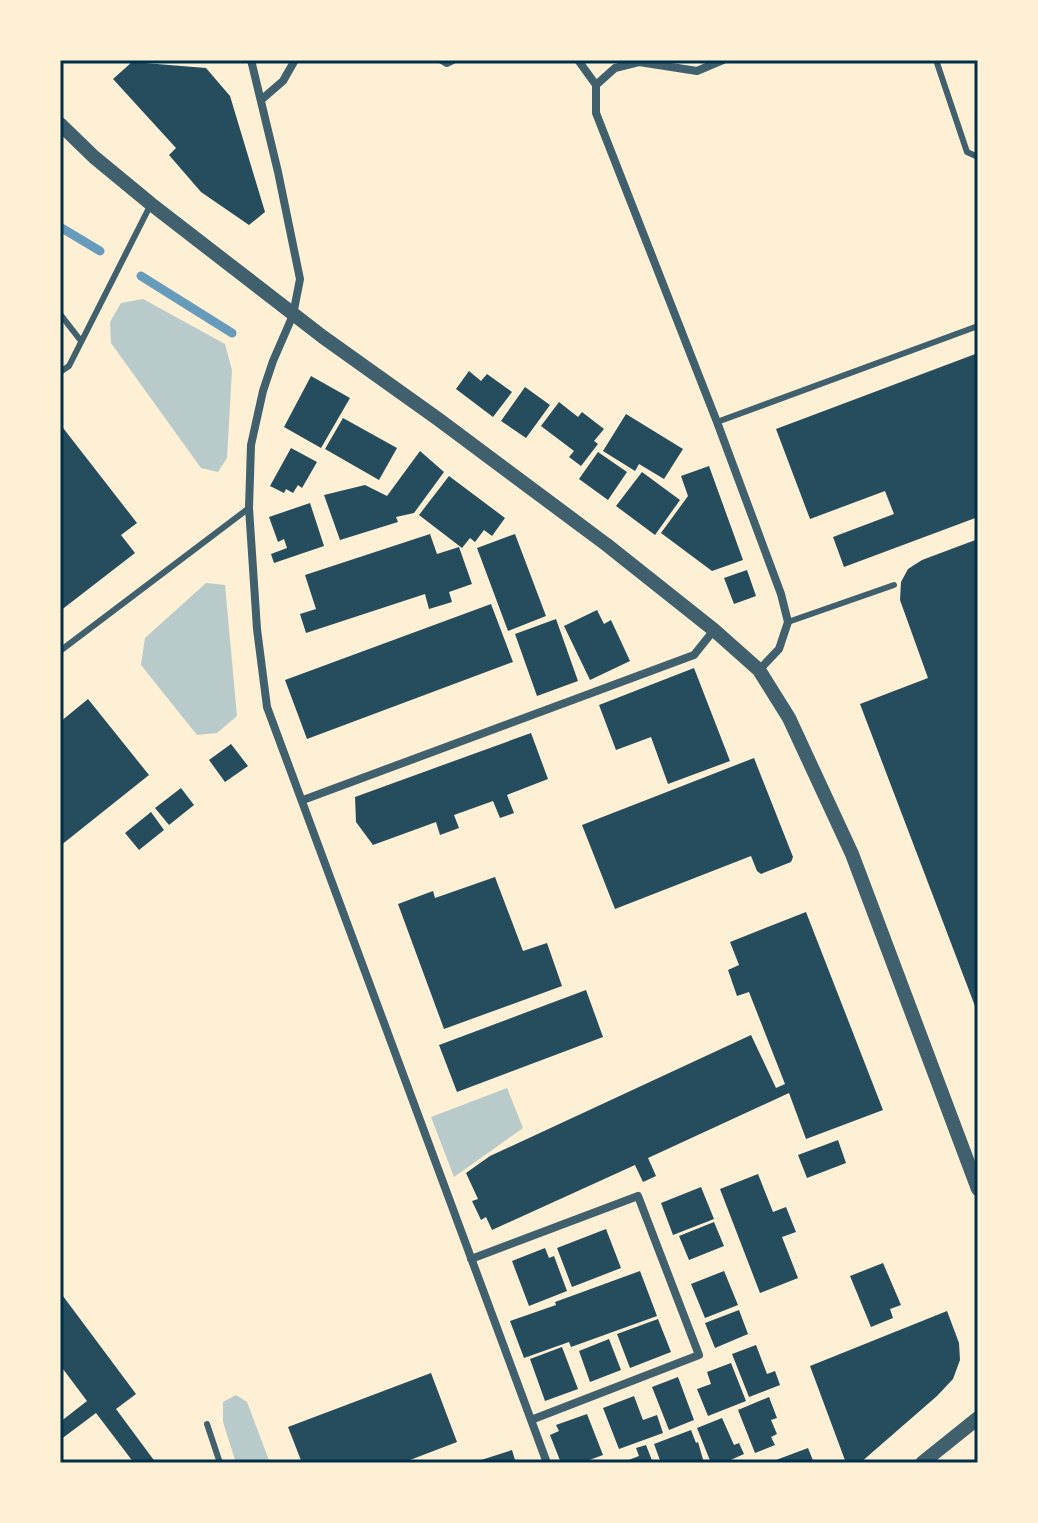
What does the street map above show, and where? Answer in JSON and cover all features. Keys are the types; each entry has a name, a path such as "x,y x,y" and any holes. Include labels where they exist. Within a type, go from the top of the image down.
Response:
{"street":[{"path":"251,60 300,279 293,315 273,361 251,445 249,508 257,629 267,707 547,1463"},
{"path":"261,100 283,81 295,60"},
{"path":"442,60 447,63 453,60"},
{"path":"578,60 596,85 596,113 781,594 788,622 779,649 759,670"},
{"path":"596,85 615,68 639,62 697,71 723,60"},
{"path":"60,124 151,204 293,315 571,518 714,630 759,670 789,718 852,854 978,1189"},
{"path":"303,800 694,655 714,630"},
{"path":"471,1259 638,1196 699,1355 531,1420"},
{"path":"922,1463 978,1418"}],"lane":[{"path":"936,60 967,152 978,157"},
{"path":"60,372 69,366 151,204"},
{"path":"60,314 81,341"},
{"path":"717,422 978,326"},
{"path":"60,651 249,508"},
{"path":"788,622 894,585"},
{"path":"207,1424 220,1463"}],"shaded area":[{"path":"143,299 225,344 232,370 227,458 218,472 201,468 111,343 110,322 121,303"},
{"path":"206,583 225,585 237,716 217,733 197,735 141,665 145,638"},
{"path":"507,1088 523,1128 454,1177 431,1117"},
{"path":"236,1395 247,1402 270,1463 236,1463 223,1422 223,1402"}],"building":[{"path":"132,62 206,68 230,96 265,212 249,225 201,192 169,155 176,148 113,79"},
{"path":"978,353 978,517 844,567 833,537 894,514 885,491 810,519 776,429"},
{"path":"469,371 481,381 487,374 512,392 493,417 456,389"},
{"path":"311,376 350,398 321,448 284,427"},
{"path":"525,387 550,405 526,438 501,421"},
{"path":"559,402 578,417 582,412 604,429 594,441 598,444 581,466 569,457 574,451 541,426"},
{"path":"626,414 683,449 664,479 639,464 635,471 603,451"},
{"path":"343,418 397,448 379,480 325,449"},
{"path":"60,424 137,523 121,535 135,553 60,611"},
{"path":"291,448 317,462 302,488 298,485 293,493 286,489 284,493 270,486"},
{"path":"420,451 444,472 414,513 396,517 398,522 340,540 324,495 365,485 387,496"},
{"path":"598,452 627,472 608,500 579,479"},
{"path":"709,466 743,560 712,571 661,533 688,496 681,476"},
{"path":"642,472 680,500 655,535 616,506"},
{"path":"449,476 505,518 492,536 484,530 475,542 470,538 462,548 419,515"},
{"path":"310,503 324,546 274,563 271,554 287,548 284,539 278,542 269,517"},
{"path":"430,534 437,554 459,547 472,584 449,592 452,602 429,609 425,594 306,633 300,614 316,609 305,575"},
{"path":"515,534 546,616 508,631 477,548"},
{"path":"978,539 978,1014 860,704 928,678 900,600 901,582 908,569 922,560"},
{"path":"747,570 756,596 734,604 724,578"},
{"path":"491,604 513,662 307,739 285,680"},
{"path":"597,610 604,624 611,620 630,661 590,680 564,626"},
{"path":"556,619 578,681 537,696 515,634"},
{"path":"694,668 730,761 668,784 651,737 616,750 599,705"},
{"path":"88,699 149,775 60,846 60,722"},
{"path":"531,733 548,779 507,795 514,813 500,818 493,801 454,815 459,828 440,835 436,822 373,845 356,822 355,797"},
{"path":"231,744 248,766 225,782 209,760"},
{"path":"754,758 793,857 791,862 761,874 751,856 615,909 582,825"},
{"path":"181,788 194,805 169,825 155,808"},
{"path":"151,812 164,830 139,850 125,833"},
{"path":"495,877 523,951 547,943 562,986 444,1029 398,904 433,891 435,898"},
{"path":"806,912 883,1110 806,1139 789,1093 648,1158 656,1176 643,1182 635,1165 492,1230 486,1217 481,1220 472,1201 478,1199 466,1173 490,1156 751,1035 776,1088 785,1084 749,992 737,996 728,970 739,965 730,942"},
{"path":"586,990 603,1037 457,1092 439,1045"},
{"path":"838,1140 846,1163 807,1178 798,1155"},
{"path":"758,1174 773,1212 786,1207 796,1232 782,1237 798,1278 760,1293 720,1189"},
{"path":"701,1187 714,1219 673,1235 661,1203"},
{"path":"714,1222 724,1246 689,1260 679,1236"},
{"path":"606,1229 621,1268 572,1287 557,1248"},
{"path":"545,1248 549,1258 554,1256 567,1291 529,1306 512,1261"},
{"path":"883,1263 901,1305 890,1309 893,1318 871,1327 850,1276"},
{"path":"640,1271 657,1316 571,1347 569,1342 524,1358 510,1321"},
{"path":"724,1271 738,1305 705,1318 691,1284"},
{"path":"60,1292 136,1394 116,1409 156,1463 134,1463 96,1413 60,1440 60,1422 87,1401 60,1365"},
{"path":"739,1310 748,1334 715,1348 705,1323"},
{"path":"947,1311 959,1343 960,1360 953,1379 860,1463 846,1463 810,1366"},
{"path":"658,1319 671,1352 630,1368 617,1334"},
{"path":"609,1339 621,1370 590,1382 579,1351"},
{"path":"756,1345 767,1374 775,1371 780,1385 749,1397 732,1354"},
{"path":"562,1347 578,1389 545,1401 530,1359"},
{"path":"731,1363 746,1401 708,1416 697,1389 711,1384 707,1372"},
{"path":"431,1373 457,1442 402,1463 302,1463 288,1427"},
{"path":"678,1377 694,1420 669,1430 652,1387"},
{"path":"634,1396 643,1420 657,1415 663,1433 619,1449 603,1408"},
{"path":"769,1397 777,1418 771,1420 777,1434 771,1437 775,1445 755,1453 738,1410"},
{"path":"587,1414 603,1455 581,1463 561,1463 550,1435 559,1431 556,1425"},
{"path":"722,1418 734,1445 739,1443 744,1454 724,1463 711,1463 697,1428"},
{"path":"691,1430 704,1463 661,1463 654,1444"},
{"path":"646,1445 653,1463 621,1463 639,1456 636,1448"},
{"path":"808,1448 814,1463 768,1463"},
{"path":"512,1450 516,1463 475,1463 475,1462"}],"waterway":[{"path":"60,227 100,251"},
{"path":"141,276 232,333"}]}
